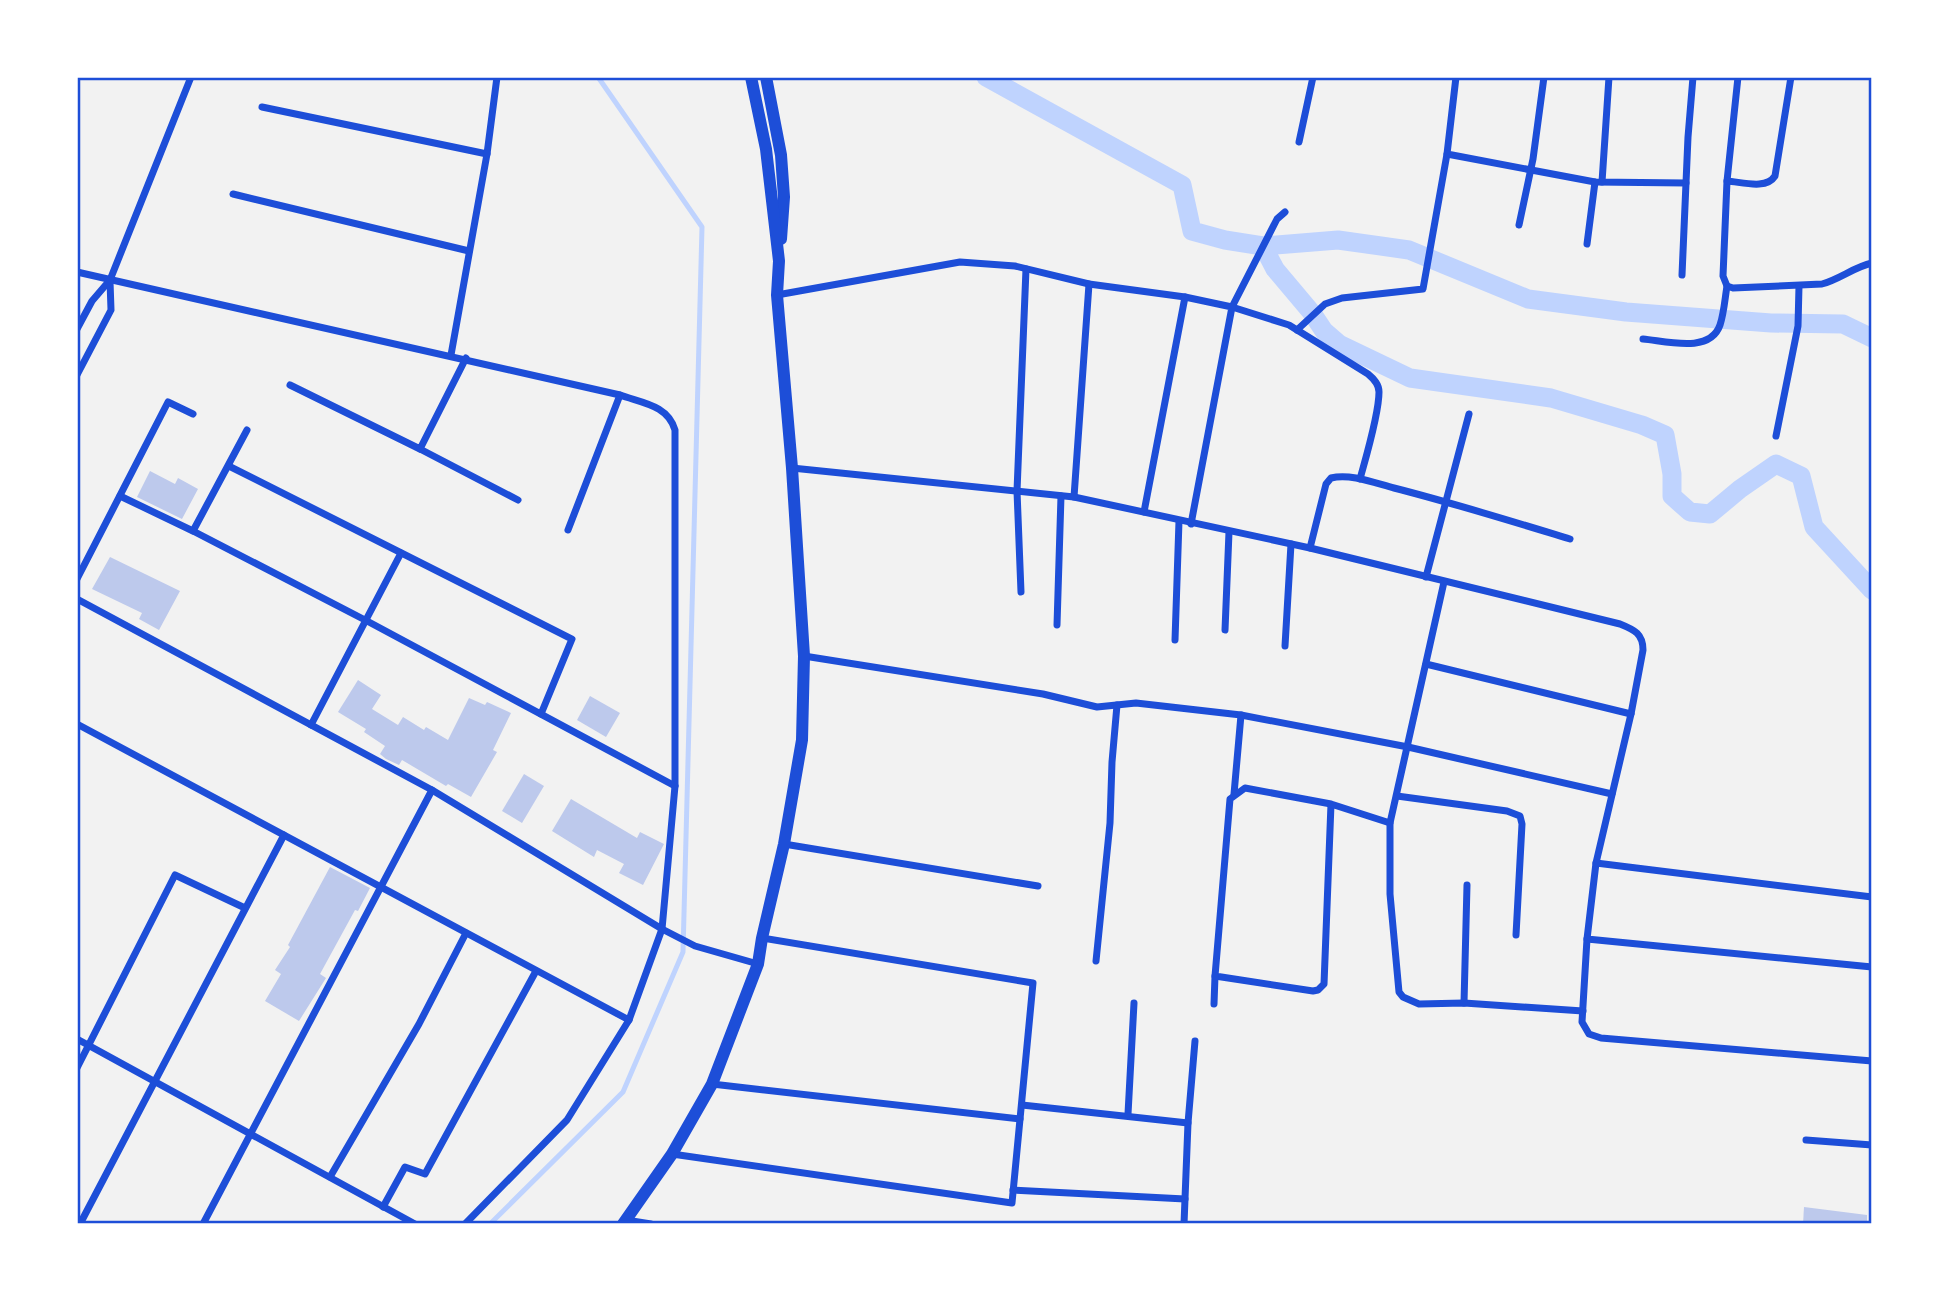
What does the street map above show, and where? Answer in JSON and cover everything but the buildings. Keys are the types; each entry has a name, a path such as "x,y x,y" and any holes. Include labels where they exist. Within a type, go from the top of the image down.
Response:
{"main road":[{"path":"751,77 766,149 771,213 779,261"},
{"path":"624,1222 672,1154 712,1084 758,964 784,844 802,740 804,656 777,295 784,197 781,155 766,77"}],"street":[{"path":"77,329 92,301 110,280 191,77"},
{"path":"450,355 487,154 497,77"},
{"path":"1299,142 1313,77"},
{"path":"1297,330 1325,304 1358,295 1420,291 1424,287 1447,154 1456,77"},
{"path":"1519,225 1531,170 1544,77"},
{"path":"1587,244 1599,182 1609,77"},
{"path":"1682,275 1693,77"},
{"path":"1643,339 1704,342 1715,334 1720,326 1727,286 1723,276 1727,181 1738,77"},
{"path":"1727,181 1764,184 1772,181 1791,77"},
{"path":"262,107 487,154"},
{"path":"1447,154 1599,182 1686,183"},
{"path":"233,194 469,251"},
{"path":"1191,524 1232,307 1277,219 1285,212"},
{"path":"777,295 960,262 1027,269 1089,284 1185,297 1232,307 1289,325 1368,374 1376,382 1379,390 1377,404 1360,479"},
{"path":"1727,286 1799,286 1835,280 1872,263"},
{"path":"1021,592 1017,491 1027,269"},
{"path":"77,271 620,395 663,410 671,418 675,430 675,786 662,929 629,1020 567,1120 465,1224"},
{"path":"77,375 111,310 110,280"},
{"path":"1073,497 1089,284"},
{"path":"1776,436 1798,326 1799,286"},
{"path":"1144,512 1185,297"},
{"path":"420,449 466,358"},
{"path":"290,385 518,499"},
{"path":"568,530 620,395"},
{"path":"77,579 168,402 194,414"},
{"path":"1426,577 1469,414"},
{"path":"193,531 247,430"},
{"path":"229,466 572,639 541,714"},
{"path":"792,468 1073,497 1310,548 1620,624 1634,630 1643,639 1643,650 1596,863 1587,939 1582,1022 1585,1028 1589,1034 1601,1038 1872,1061"},
{"path":"1310,548 1326,484 1331,478 1344,476 1447,501 1570,539"},
{"path":"120,496 367,621 675,786"},
{"path":"1057,625 1061,496"},
{"path":"1175,640 1179,521"},
{"path":"1225,630 1229,532"},
{"path":"1285,646 1291,544"},
{"path":"311,725 401,552"},
{"path":"1444,582 1390,823 1390,894 1399,992 1403,997 1419,1004 1464,1003 1583,1011"},
{"path":"77,599 432,790 662,929 695,946 758,964"},
{"path":"804,656 1043,694 1097,707 1136,703 1241,715 1408,747 1612,794"},
{"path":"1426,664 1631,714"},
{"path":"1096,961 1110,823 1117,705"},
{"path":"1234,794 1241,715"},
{"path":"77,724 629,1020"},
{"path":"1214,1004 1228,812 1230,799 1234,794 1245,788 1331,804 1390,823"},
{"path":"204,1224 432,790"},
{"path":"1396,796 1507,811 1520,817 1522,824 1516,934"},
{"path":"1215,976 1313,991 1324,984 1331,804"},
{"path":"80,1224 284,835"},
{"path":"784,844 1038,886"},
{"path":"1596,863 1872,897"},
{"path":"77,1068 175,875 246,908"},
{"path":"1464,1003 1467,885"},
{"path":"330,1177 419,1024 466,933"},
{"path":"672,1154 1012,1203 1033,983 762,938"},
{"path":"1587,939 1872,967"},
{"path":"383,1207 405,1167 425,1174 536,971"},
{"path":"1128,1114 1134,1003"},
{"path":"77,1039 415,1224"},
{"path":"1184,1224 1195,1041"},
{"path":"712,1084 1020,1119"},
{"path":"1021,1105 1128,1114 1188,1123"},
{"path":"1806,1140 1872,1145"},
{"path":"1013,1190 1185,1199"},
{"path":"624,1222 651,1224"}],"waterway":[{"path":"490,1224 623,1092 683,952 702,227 598,77"},
{"path":"986,77 1182,185 1192,231 1263,246 1275,269 1324,331 1339,344 1410,378 1551,398 1642,425 1665,435 1672,474 1672,496 1690,512 1710,514 1776,464 1801,476 1814,527 1872,590"},
{"path":"1263,246 1338,240 1409,250 1528,299 1626,312 1771,323 1843,324 1872,338"}]}
